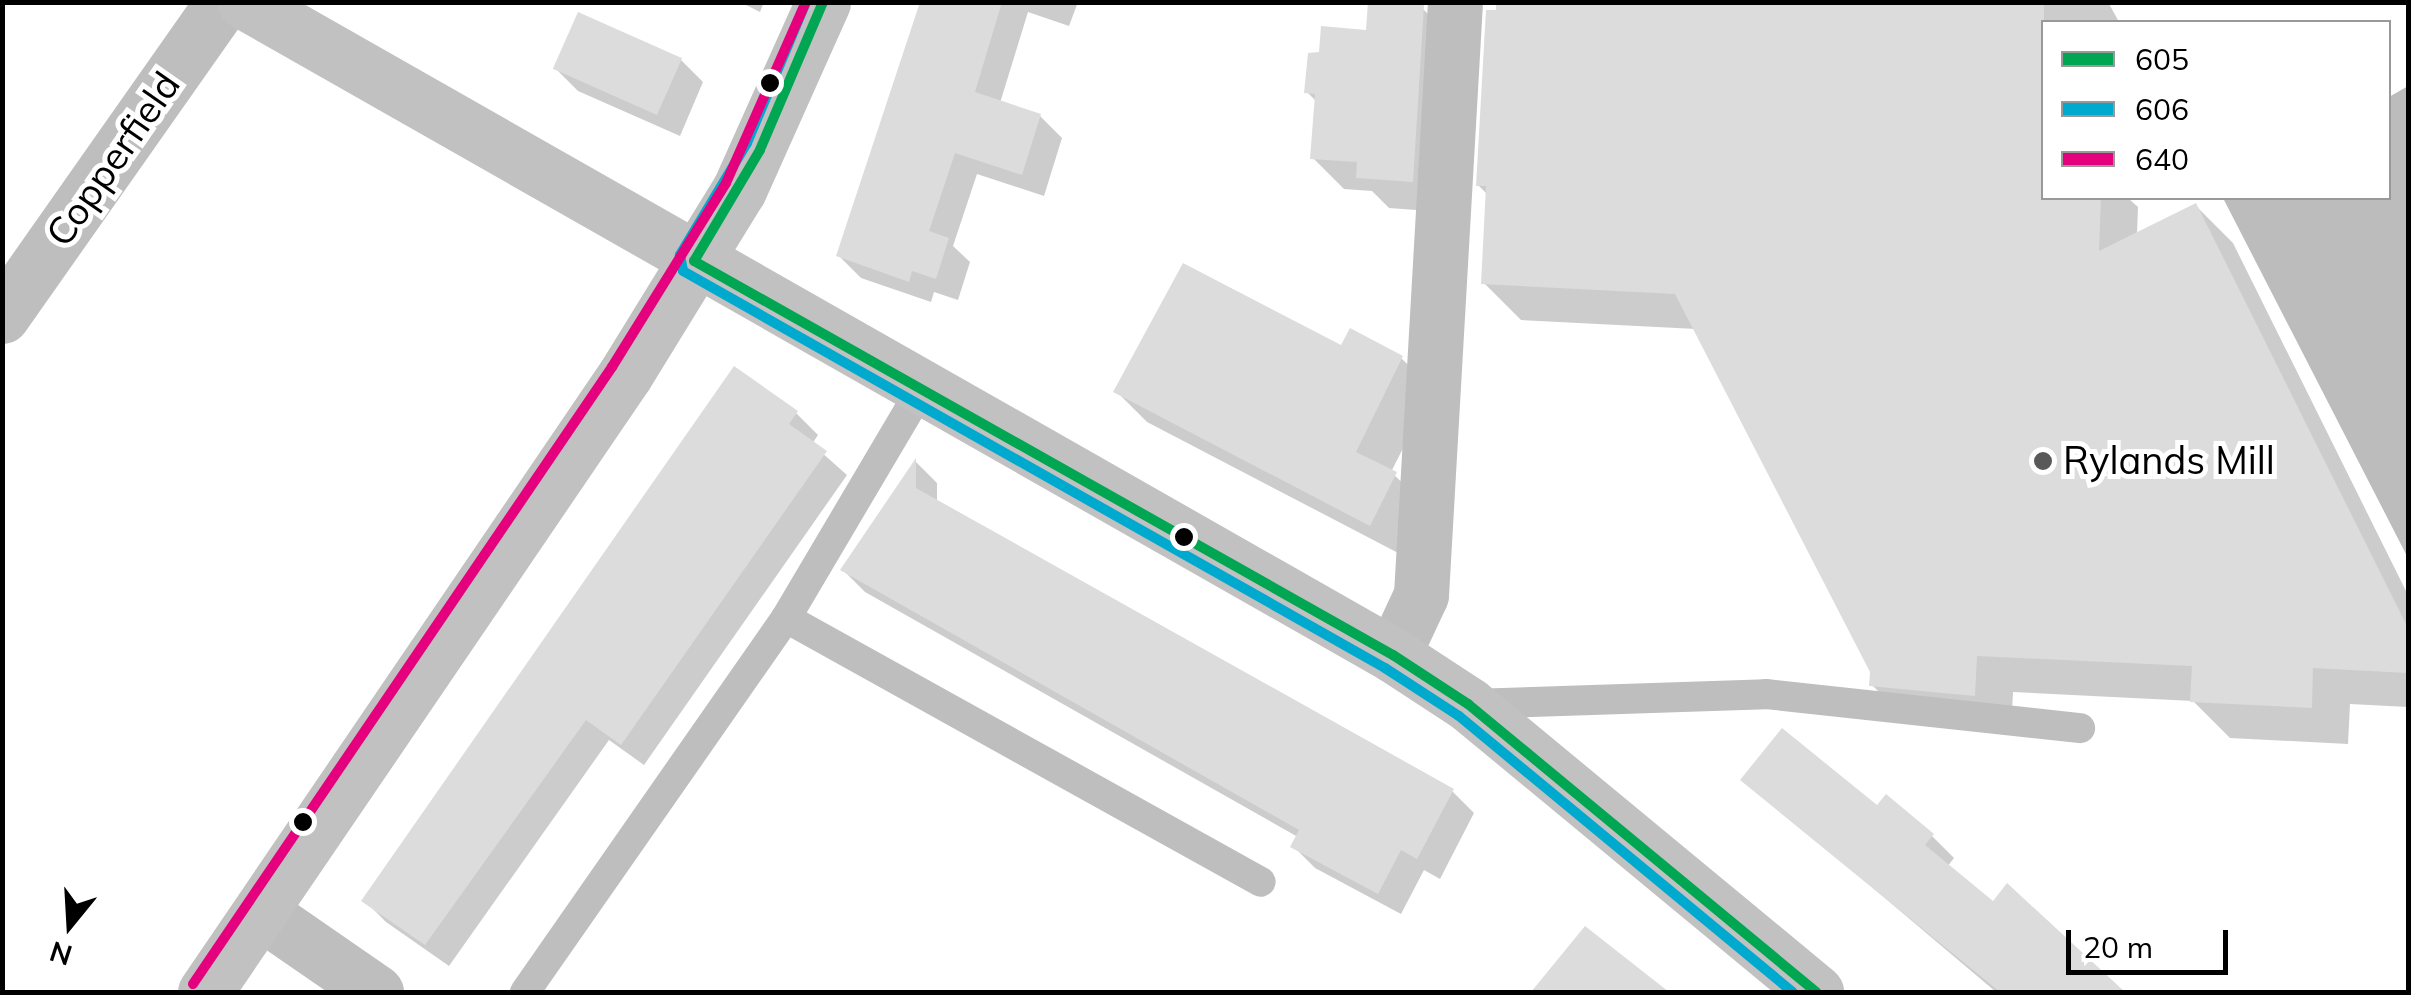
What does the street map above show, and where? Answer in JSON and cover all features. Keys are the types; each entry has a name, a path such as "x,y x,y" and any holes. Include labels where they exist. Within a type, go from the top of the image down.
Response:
{"street":[{"name":"Copperfield","path":"2,316 223,2"},
{"path":"245,2 920,390 1393,655 1468,704 1816,992"},
{"path":"205,992 625,375 760,150 823,2"},
{"path":"1393,655 1421,595 1455,2"},
{"path":"260,912 376,992"}],"lane":[{"path":"525,992 786,618 920,390"},
{"path":"786,618 1261,882"},
{"path":"1468,704 1766,694 2080,728"}],"shaded area":[{"path":"2408,86 2408,558 2224,200 2391,200 2391,96"}],"building":[{"path":"920,2 1002,2 975,92 1041,114 1022,175 955,153 929,231 949,238 936,279 912,271 909,282 836,256"},
{"path":"1368,2 1424,5 1413,182 1356,178 1357,162 1310,159 1315,94 1304,93 1308,53 1319,52 1321,26 1366,30"},
{"name":"Rylands Mill","path":"1496,2 2044,2 2041,200 2101,200 2099,251 2196,203 2408,628 2408,673 2313,668 2312,708 2190,702 2192,666 1977,656 1975,696 1869,686 1870,672 1675,294 1481,284 1486,186 1476,186 1486,10 1496,10"},
{"path":"578,12 682,58 657,115 553,69"},
{"path":"1183,263 1341,345 1350,328 1403,356 1356,452 1397,472 1370,526 1113,392"},
{"path":"734,366 798,411 789,424 827,451 621,745 586,720 425,945 361,901"},
{"path":"916,458 916,488 1454,789 1417,859 1401,850 1378,894 1290,847 1299,830 840,570"},
{"path":"1782,728 1877,805 1886,794 1934,834 1925,845 1993,901 2007,883 2125,992 2000,992 1740,780"},
{"path":"1585,926 1669,992 1531,992"}],"transit line":[{"name":"606","path":"806,2 747,143 680,255 683,271 1385,668 1459,716 1793,992"},
{"name":"640","path":"193,984 612,367 726,183 806,2"},
{"name":"605","path":"823,2 760,150 694,261 1393,655 1468,704 1816,992"}],"place":[{"name":"Rylands Mill","path":"2043,461"}]}
